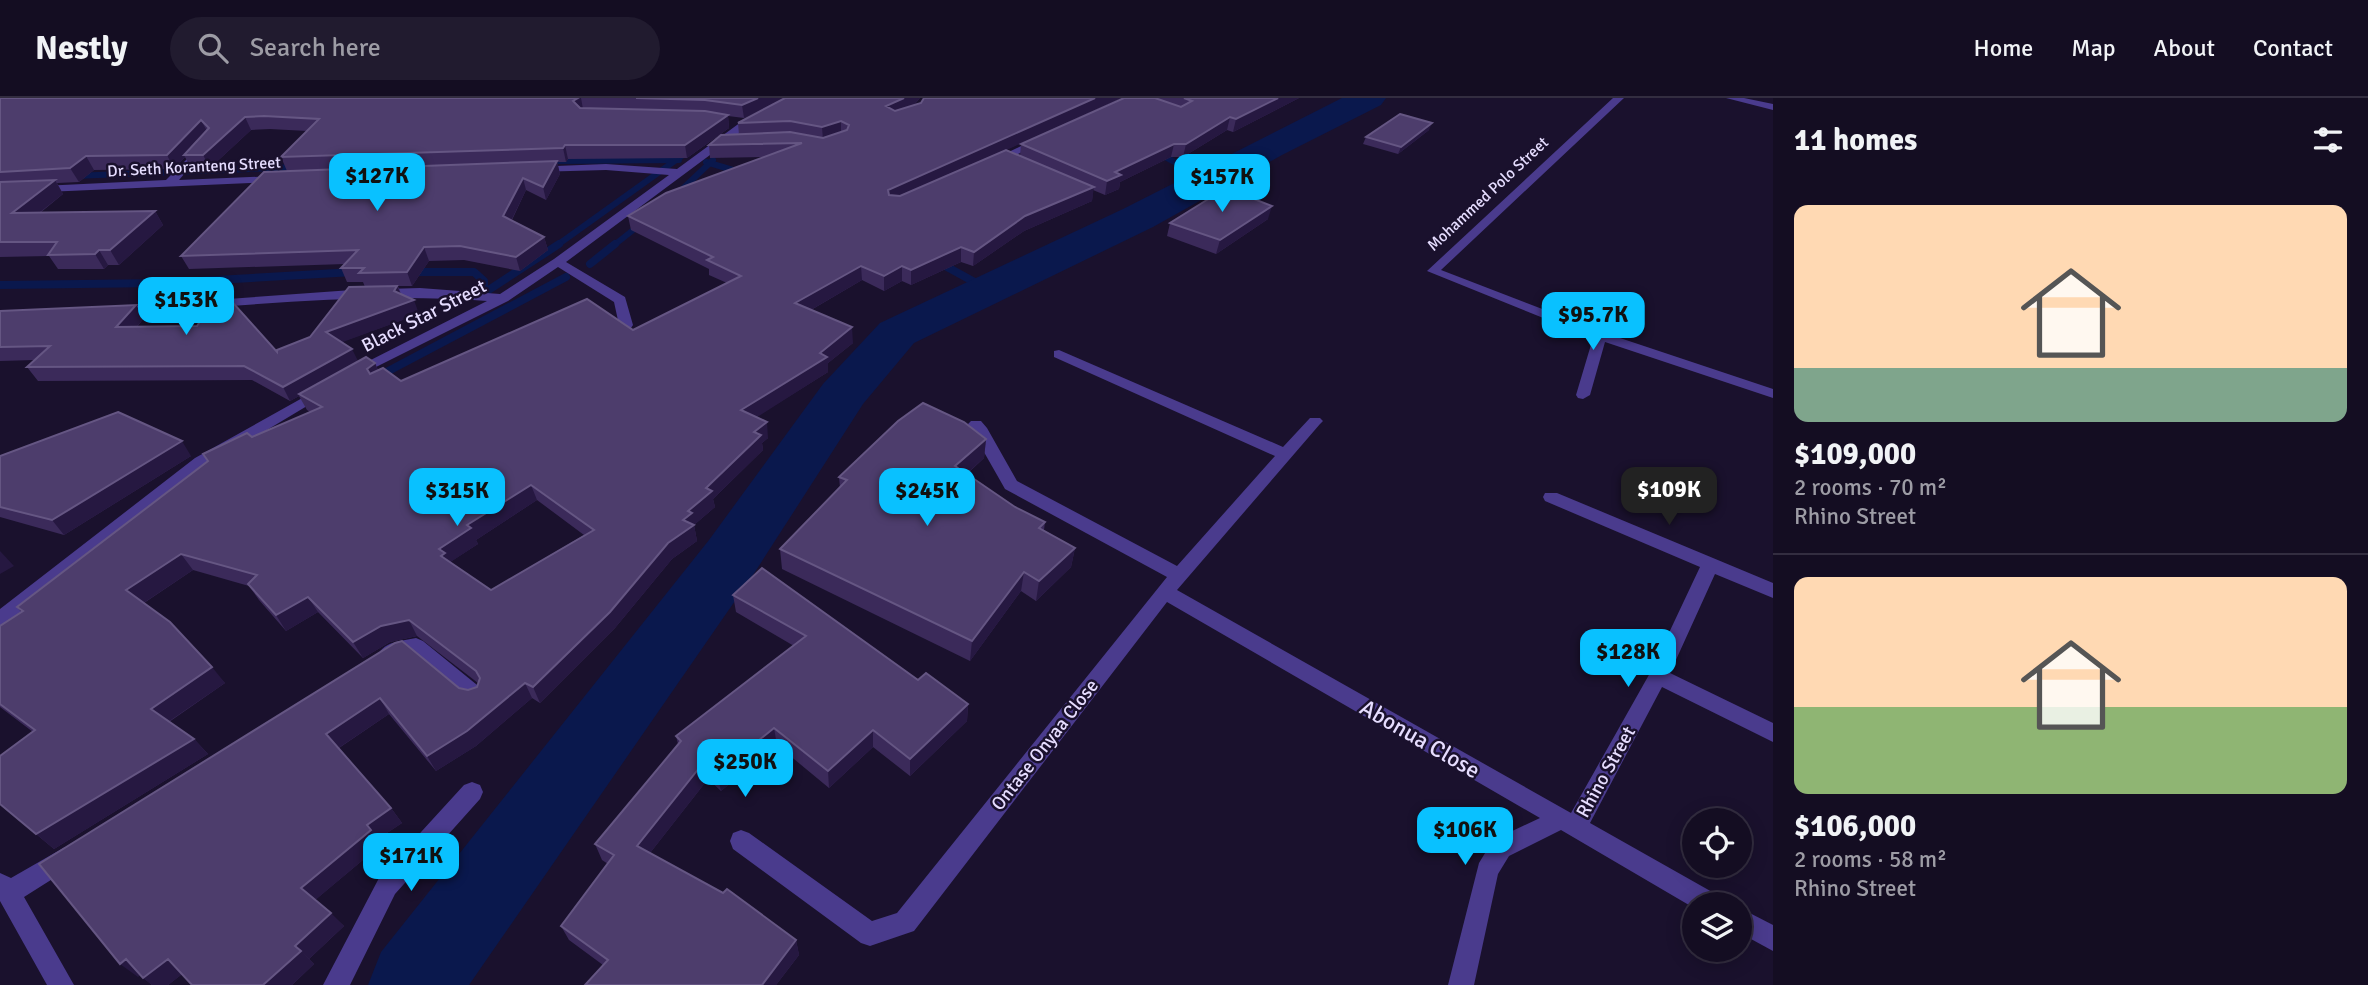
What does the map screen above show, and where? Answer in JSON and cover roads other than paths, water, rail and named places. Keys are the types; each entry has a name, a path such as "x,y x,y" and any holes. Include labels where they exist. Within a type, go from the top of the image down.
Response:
{"street":[{"name":"Black Star Street","path":"0,619 201,462 338,382 503,298 682,173 745,124 799,98"},
{"name":"Mohammed Polo Street","path":"1619,98 1433,271 1600,336 1773,394"},
{"path":"1731,98 1773,107"},
{"path":"726,120 745,124"},
{"path":"981,168 1056,134"},
{"path":"169,184 208,139"},
{"path":"716,144 741,144"},
{"path":"1005,157 1017,162"},
{"path":"527,169 606,167 682,173"},
{"name":"Dr. Seth Koranteng Street","path":"0,191 295,178"},
{"path":"558,262 620,300 626,326"},
{"path":"103,312 366,293 420,292 503,298"},
{"path":"1583,395 1600,336"},
{"path":"1059,354 1287,455"},
{"name":"Ontase Onyaa Close","path":"741,841 870,934 905,922 1165,592 1315,421"},
{"path":"976,424 993,447 1001,475 1011,485 1180,576"},
{"path":"1550,497 1773,591"},
{"name":"Rhino Street","path":"1461,985 1487,871 1501,848 1567,824 1658,676 1710,565"},
{"name":"Abonua Close","path":"1165,592 1689,892"},
{"path":"375,664 398,649 416,646 475,695"},
{"path":"1658,676 1773,733"},
{"path":"336,985 387,886 472,792"},
{"path":"61,985 4,889 80,849"},
{"path":"1752,927 1773,939"}],"waterway":[{"path":"414,985 732,556 842,395 897,333 1138,218 1269,147 1369,98"},
{"path":"676,160 690,150"},
{"path":"1158,153 1182,166 1223,175"},
{"path":"555,161 676,160"},
{"path":"557,246 676,160"},
{"path":"710,163 713,160"},
{"path":"676,195 710,163"},
{"path":"710,163 743,173"},
{"path":"73,176 298,167"},
{"path":"613,246 642,223"},
{"path":"590,264 615,244"},
{"path":"408,272 474,272 484,281 484,293 557,246"},
{"path":"938,262 989,290"},
{"path":"0,285 163,283 354,272"},
{"path":"377,377 566,277"}]}
